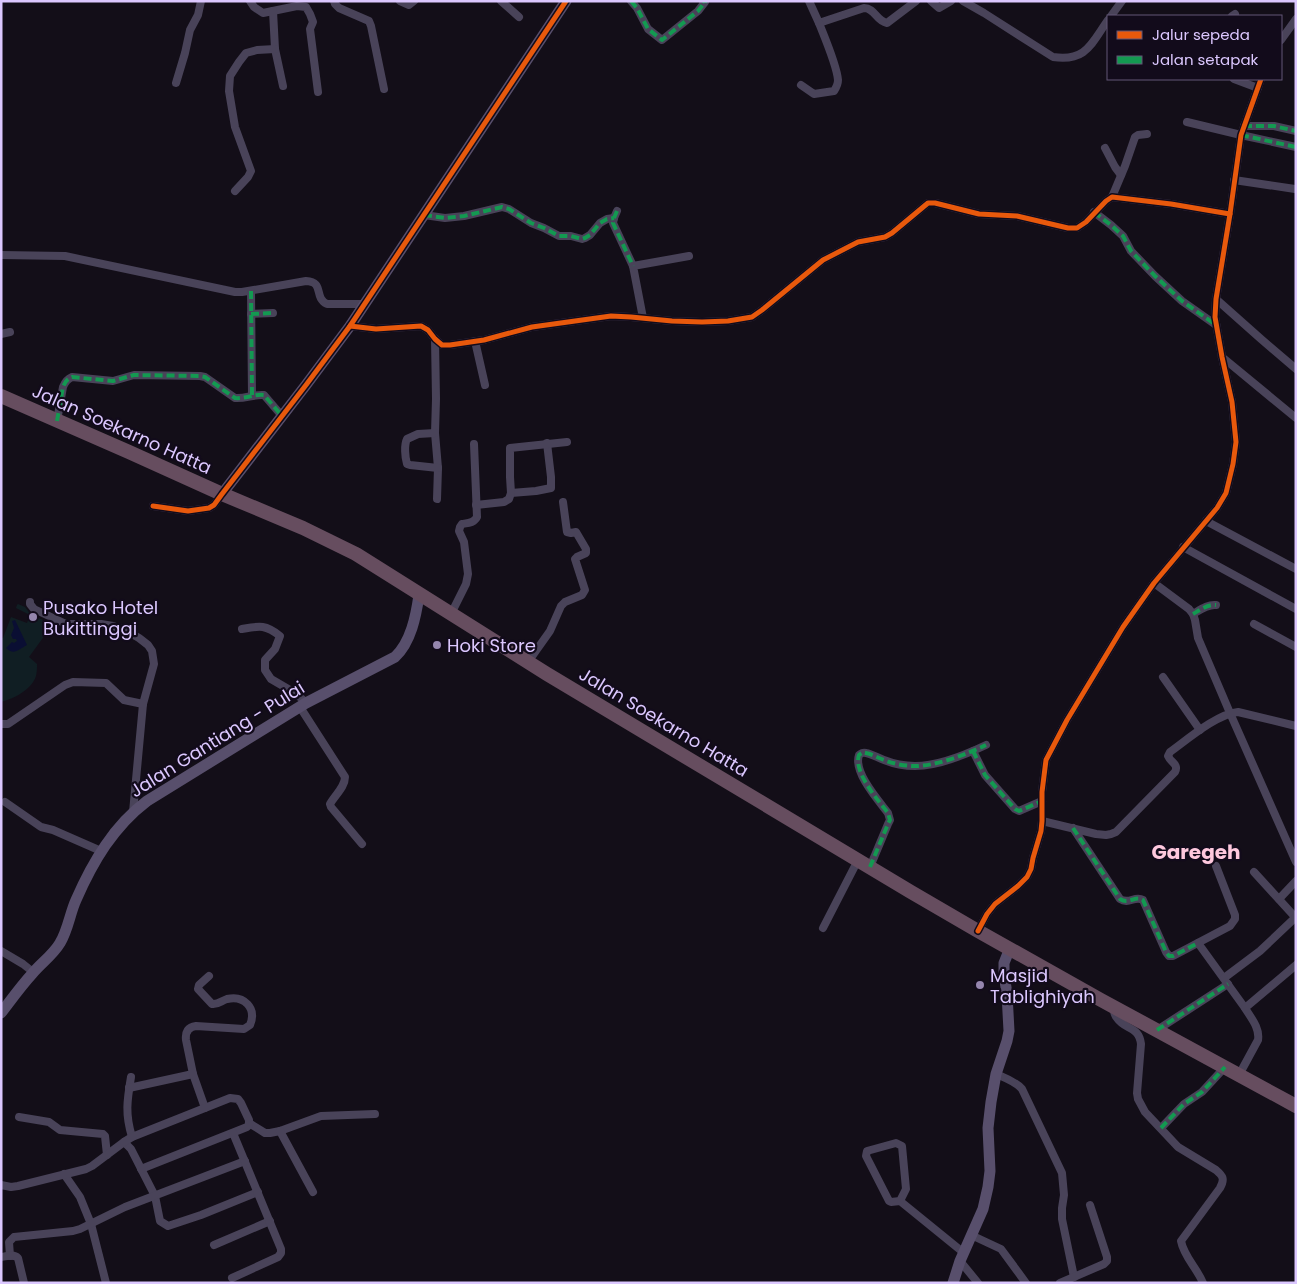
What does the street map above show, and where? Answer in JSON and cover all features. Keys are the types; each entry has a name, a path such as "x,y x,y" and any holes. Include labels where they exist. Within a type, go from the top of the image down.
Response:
{"highway":[{"name":"Jalan Soekarno Hatta","path":"1,396 303,528 356,554 528,662 978,931 1296,1106"}],"street":[{"path":"176,83 190,30 198,15 201,1"},
{"path":"250,1 254,8 263,13 296,3 306,7 313,22 310,29 318,92"},
{"path":"334,1 339,8 369,21 384,89"},
{"path":"400,1 409,5 414,1"},
{"path":"630,1 637,8 648,29 662,40 698,10 704,1"},
{"path":"801,85 807,91 814,94 834,91 838,80 820,23 808,1"},
{"path":"864,8 870,1"},
{"path":"820,23 864,8 871,9 880,21 887,23 916,1"},
{"path":"931,1 939,8 951,1"},
{"path":"963,1 1053,56 1063,58 1073,57 1084,52 1107,21"},
{"path":"1112,15 1122,1"},
{"path":"506,3 519,17"},
{"path":"153,506 188,511 209,508 214,505 350,326 561,3"},
{"path":"273,11 275,48 283,86"},
{"path":"1282,39 1296,19"},
{"path":"235,191 248,178 251,171 235,127 229,90 230,76 246,53 275,48"},
{"path":"1237,80 1258,88"},
{"path":"978,931 995,904 1018,886 1031,870 1041,831 1046,760 1067,720 1122,627 1154,583 1217,508 1226,493 1236,442 1232,402 1216,325 1216,299 1230,214 1240,135 1261,80"},
{"path":"1187,122 1296,147"},
{"path":"1244,126 1274,126 1296,131"},
{"path":"350,326 376,329 421,326 428,330 442,345 450,345 484,340 532,327 611,316 702,322 728,321 752,317 823,260 858,242 885,237 928,204 935,203 980,214 1017,216 1068,228 1077,228 1112,197 1135,137 1147,134"},
{"path":"1105,148 1115,167 1122,175"},
{"path":"1234,180 1295,189"},
{"path":"1112,197 1230,214"},
{"path":"424,215 445,218 464,216 502,207 559,236 571,236 582,239 590,235 600,223 616,215 613,223 633,266 643,318"},
{"path":"1094,212 1123,236 1131,251 1161,282 1182,301 1216,325"},
{"path":"1,255 65,256 235,292 312,281 316,282 320,299 326,304 364,304"},
{"path":"633,266 689,256"},
{"path":"251,290 252,396"},
{"path":"1216,299 1296,369"},
{"path":"252,314 273,313"},
{"path":"1,334 10,332"},
{"path":"435,339 437,499"},
{"path":"475,341 485,386"},
{"path":"1222,357 1296,418"},
{"path":"57,421 64,383 69,378 113,381 134,375 200,376 235,398 264,395 282,416"},
{"path":"435,433 418,434 407,439 406,461 410,465 438,468"},
{"path":"476,506 504,502 509,499 512,493 510,448 567,442"},
{"path":"512,493 551,488 547,443"},
{"path":"450,614 466,584 468,574 464,542 459,531 460,527 462,524 470,523 477,517 474,444"},
{"path":"528,662 550,631 561,606 565,602 582,595 585,590 575,559 586,553 586,549 576,532 571,534 567,532 563,502"},
{"path":"1206,521 1296,569"},
{"path":"1183,547 1296,609"},
{"path":"1154,583 1193,614 1198,638 1296,862"},
{"name":"Jalan Gantiang - Pulai","path":"1,1013 33,972 54,953 62,940 90,869 117,829 133,812 147,801 303,705 395,657 401,652 413,625 419,594"},
{"path":"30,602 34,609 66,624 101,624 113,626 133,634 152,651 154,664 143,704 133,812"},
{"path":"1193,614 1208,606 1216,605"},
{"path":"1254,624 1296,647"},
{"path":"242,629 262,626 280,636 275,649 265,660 265,670 271,680 302,698 303,705 346,780 330,804 331,807 362,844"},
{"path":"1163,677 1200,730"},
{"path":"1,724 8,724 65,685 73,682 106,683 124,700 143,704"},
{"path":"1042,821 1102,835 1111,834 1116,832 1175,772 1176,765 1168,756 1170,752 1200,730 1230,713 1238,712 1296,726"},
{"path":"823,928 890,820 888,813 862,776 858,764 859,755 868,753 901,765 931,765 986,745"},
{"path":"973,751 985,775 1015,809 1023,810 1042,802"},
{"path":"5,802 41,827 53,830 102,851"},
{"path":"1073,828 1120,899 1127,902 1136,898 1143,900 1169,956 1173,956 1230,926 1235,919 1216,866"},
{"path":"1157,1030 1226,981 1296,918 1254,872"},
{"path":"1280,899 1296,881"},
{"path":"1198,943 1245,1008 1257,1029 1258,1040 1238,1075"},
{"path":"953,1283 983,1209 988,1187 990,1172 988,1128 996,1074 1009,1031 1004,963 1010,948"},
{"path":"1,951 33,972"},
{"path":"1245,1008 1296,965"},
{"path":"205,1108 193,1074 186,1034 191,1027 196,1026 244,1029 250,1025 253,1015 249,1005 240,999 226,999 214,1005 199,992 199,984 209,976"},
{"path":"1112,1005 1119,1021 1137,1033 1140,1038 1137,1088 1138,1099 1145,1112 1178,1147 1216,1170 1222,1177 1223,1182 1220,1188 1181,1241 1188,1259 1203,1283"},
{"path":"1161,1128 1184,1104 1202,1092 1225,1067"},
{"path":"129,1088 193,1074"},
{"path":"996,1074 1018,1084 1022,1089 1062,1174 1064,1195 1062,1219 1074,1277"},
{"path":"131,1077 127,1113 132,1137"},
{"path":"1,1185 18,1186 92,1166 132,1137 230,1098 235,1098 241,1103 249,1123 270,1134 321,1116 375,1114"},
{"path":"19,1116 49,1122 60,1130 103,1134 105,1136 107,1155"},
{"path":"142,1169 247,1127 249,1123"},
{"path":"280,1131 313,1192"},
{"path":"232,1278 278,1257 281,1253 270,1221 233,1133"},
{"path":"124,1142 132,1149 155,1196 160,1221 168,1226 258,1192"},
{"path":"900,1201 906,1189 902,1146 896,1143 867,1151 866,1156 887,1198 891,1202 900,1201 962,1257 978,1283"},
{"path":"10,1256 9,1242 14,1237 73,1231 115,1212 245,1161"},
{"path":"64,1174 80,1197 91,1224 106,1283"},
{"path":"1060,1283 1107,1261 1090,1205"},
{"path":"214,1245 270,1221"},
{"path":"971,1235 1001,1249 1026,1283"},
{"path":"1,1257 16,1256 18,1258 24,1283"}],"shaded area":[{"path":"18,604 25,607 31,615 53,624 29,657 37,664 34,681 22,693 1,702 1,638 3,638 11,617 27,623 30,615 16,608"},
{"path":"15,620 27,645 14,652 6,648 12,642 17,641 11,635 14,628 12,621"}],"marked path":[{"path":"631,1 648,29 662,40 698,11 705,2 703,1"},
{"path":"1244,126 1274,126 1296,131"},
{"path":"1241,135 1296,147"},
{"path":"424,215 445,218 464,216 502,207 559,236 571,236 582,239 590,235 600,223 614,218"},
{"path":"617,211 613,223 633,266"},
{"path":"1094,212 1123,236 1131,251 1155,276 1182,301 1216,325"},
{"path":"251,291 252,396"},
{"path":"251,314 273,313"},
{"path":"57,421 63,387 70,378 113,381 134,375 205,377 235,398 264,395 282,416"},
{"path":"1193,614 1207,606 1216,605"},
{"path":"870,867 890,820 888,813 863,777 858,762 859,755 862,753 870,754 896,764 924,765 952,759 986,745"},
{"path":"973,751 985,775 1015,809 1019,811 1042,801"},
{"path":"1073,828 1120,899 1123,901 1143,900 1169,956 1173,956 1198,943"},
{"path":"1157,1030 1228,984"},
{"path":"1161,1128 1184,1104 1202,1092 1225,1067"}],"cycle path":[{"path":"153,506 188,511 209,508 214,505 350,326 566,1"},
{"path":"978,931 995,904 1018,886 1027,877 1031,869 1041,831 1042,792 1046,760 1067,720 1123,627 1154,583 1217,508 1226,493 1236,442 1232,402 1215,317 1216,299 1241,135 1261,80"},
{"path":"350,326 376,329 421,326 428,330 442,345 450,345 484,340 532,327 611,316 702,322 728,321 752,317 823,260 858,242 885,237 928,203 979,214 1017,216 1068,228 1077,228 1086,222 1112,197 1230,214"}],"place":[{"name":"Pusako Hotel Bukittinggi","path":"33,617"},
{"name":"Hoki Store","path":"437,645"},
{"name":"Masjid Tablighiyah","path":"980,985"}],"district":[{"name":"Garegeh","path":"1196,852"}]}
